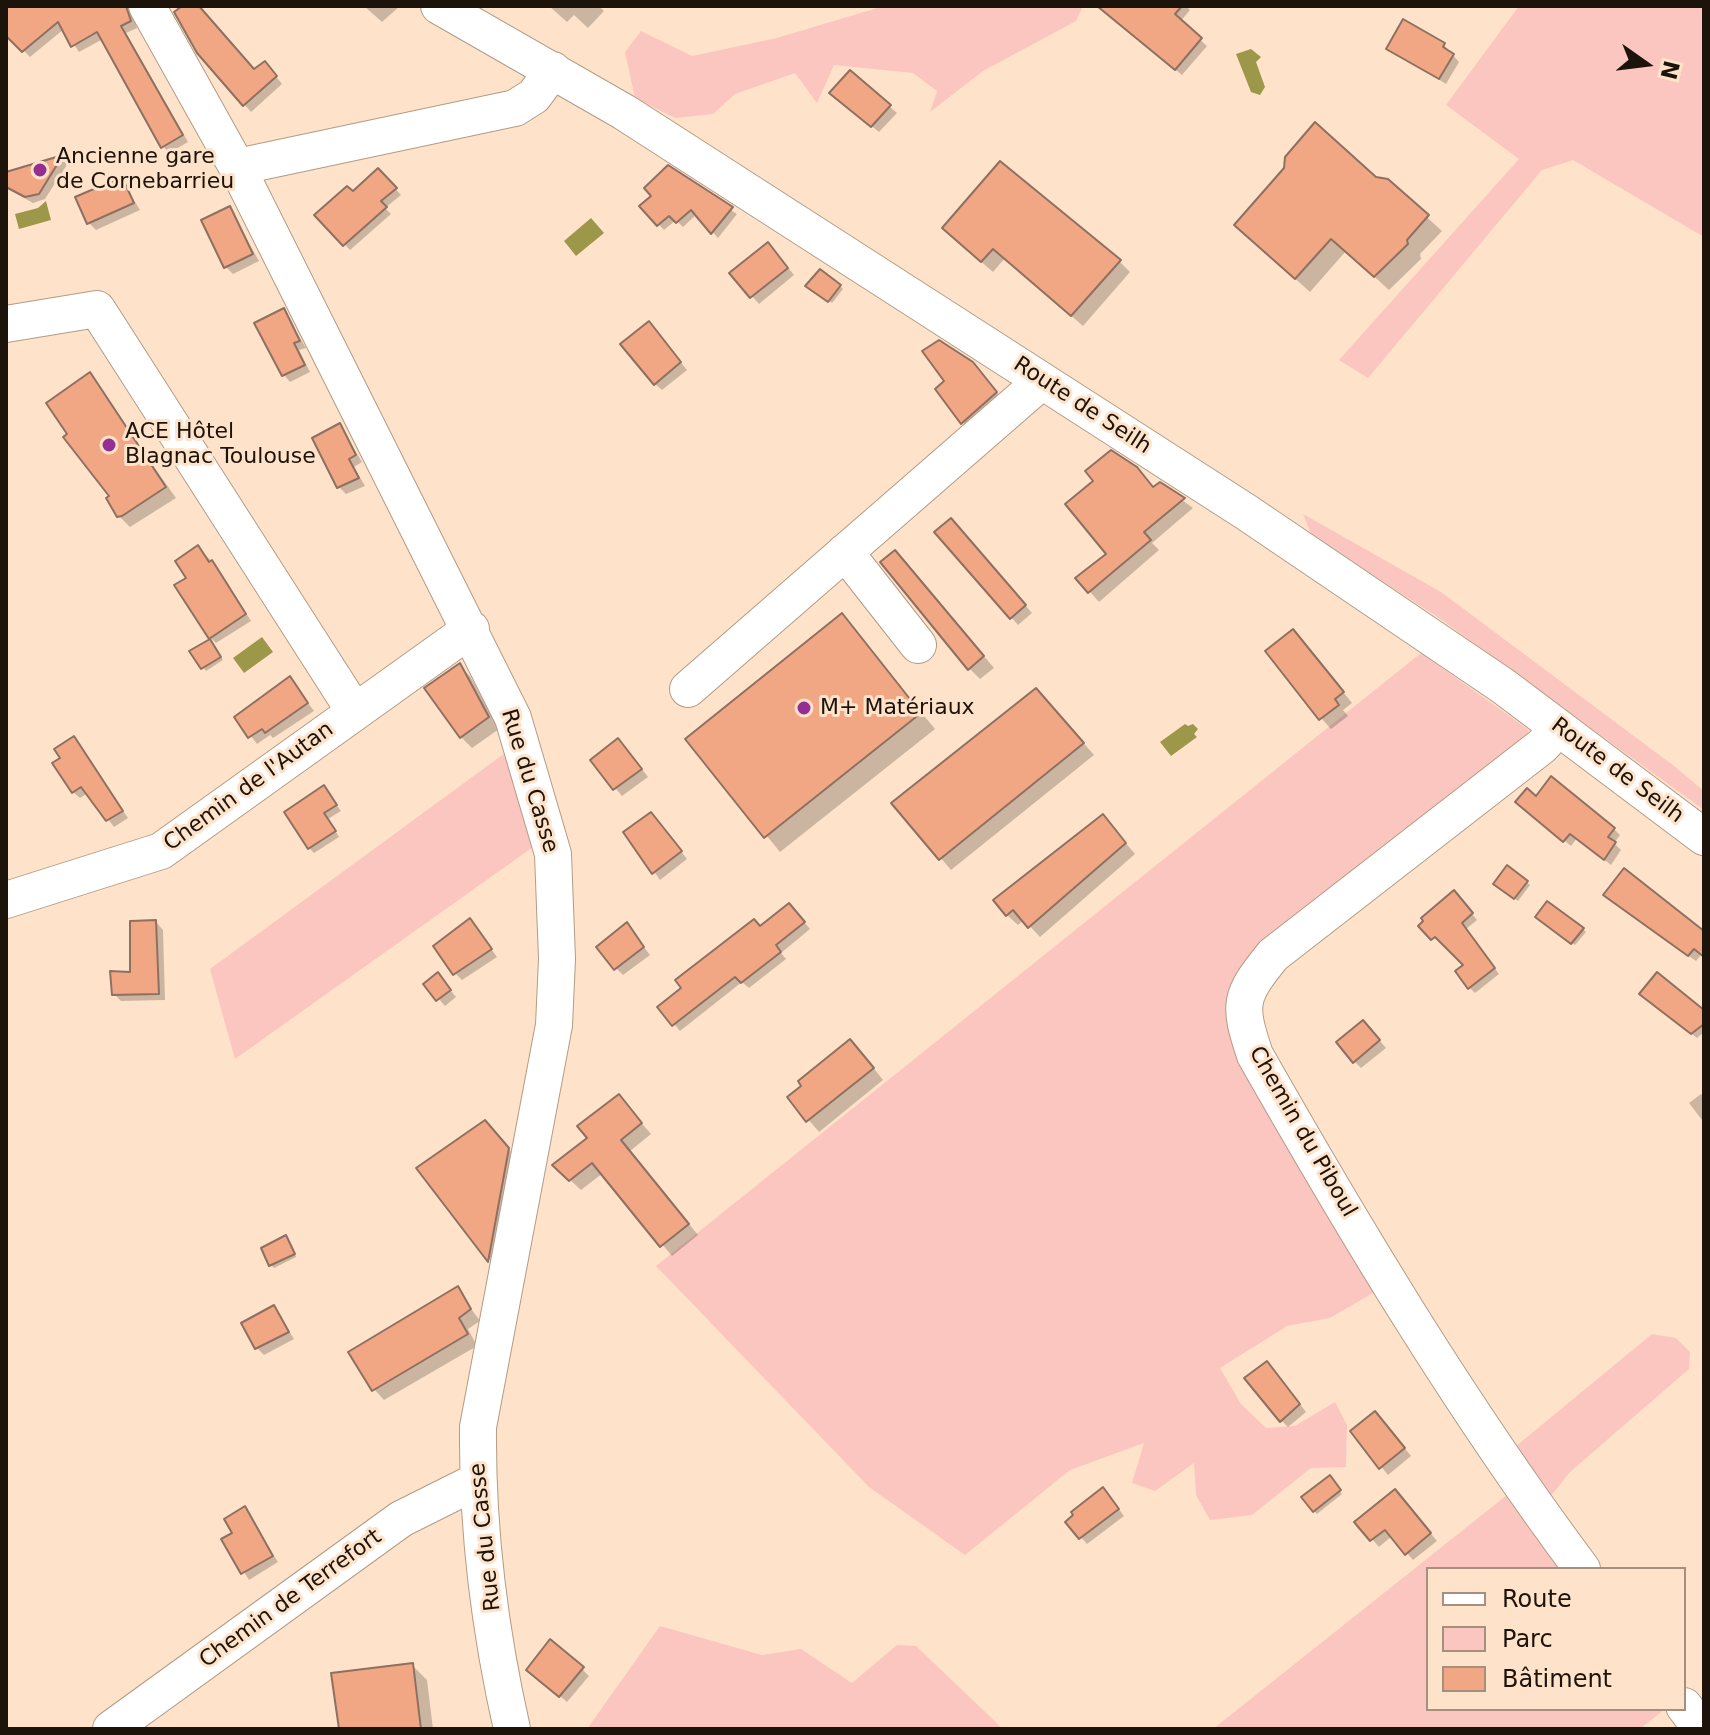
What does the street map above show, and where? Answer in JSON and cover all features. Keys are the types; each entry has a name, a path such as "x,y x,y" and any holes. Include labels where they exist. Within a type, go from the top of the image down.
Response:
{"street":[{"name":"Rue du Casse","path":"147,6 237,167 471,629 513,718 553,854 557,959 551,1040 478,1427 477,1481 486,1565 512,1729"},
{"name":"Route de Seilh","path":"439,6 553,70 1344,577 1559,728 1704,837"},
{"path":"237,167 515,108 534,96 553,70"},
{"path":"6,324 97,309 355,712"},
{"path":"688,689 1042,381"},
{"path":"845,552 918,645"},
{"name":"Chemin de l'Autan","path":"6,900 161,851 471,629"},
{"name":"Chemin du Piboul","path":"1559,728 1542,746 1273,955 1245,989 1243,1021 1255,1055 1392,1286 1524,1491 1581,1567"},
{"name":"Chemin de Terrefort","path":"111,1729 401,1519 477,1481"},
{"path":"1686,1709 1701,1729"}],"green space":[{"path":"884,6 1083,6 1076,21 983,71 930,112 937,91 913,73 834,65 817,103 795,73 735,94 713,114 675,118 635,98 625,52 641,31 692,56 777,38"},
{"path":"1519,6 1704,6 1704,237 1573,160 1542,170 1368,378 1339,360 1519,159 1446,105"},
{"path":"1303,514 1441,592 1674,766 1704,791 1704,810 1439,618 1312,536"},
{"path":"1421,653 1529,730 1521,748 1232,999 1378,1290 1330,1318 1287,1326 1220,1368 1241,1404 1266,1428 1295,1426 1335,1402 1347,1425 1346,1467 1311,1468 1252,1515 1210,1520 1196,1495 1194,1463 1155,1491 1132,1483 1144,1443 1070,1470 965,1555 869,1487 656,1266"},
{"path":"505,753 533,847 235,1059 210,969"},
{"path":"1652,1334 1676,1338 1690,1352 1689,1369 1570,1472 1550,1497 1515,1447"},
{"path":"1507,1495 1561,1567 1426,1567 1426,1711 1662,1711 1640,1729 1213,1729"},
{"path":"660,1626 762,1655 801,1649 852,1683 897,1645 916,1646 1003,1729 587,1729"}],"shaded area":[{"path":"1251,49 1261,57 1256,62 1265,87 1260,95 1251,92 1236,54"},
{"path":"46,201 51,220 19,229 15,214 38,208"},
{"path":"591,218 604,233 576,256 564,241"},
{"path":"262,637 273,652 244,673 233,658"},
{"path":"1185,724 1193,724 1198,729 1194,734 1197,737 1171,756 1160,742"}],"building":[{"path":"6,6 126,6 131,21 121,26 183,135 161,148 97,32 71,47 58,22 22,52 6,36"},
{"path":"182,6 199,6 254,69 265,61 277,76 243,106 197,53 174,12"},
{"path":"1097,6 1182,6 1175,14 1202,38 1175,70"},
{"path":"1403,19 1445,43 1443,47 1454,54 1439,79 1386,49"},
{"path":"850,70 891,105 871,127 829,93"},
{"path":"1315,122 1376,177 1388,179 1429,215 1407,240 1408,244 1374,277 1331,239 1295,279 1234,225 1284,168 1285,157"},
{"name":"Ancienne gare de Cornebarrieu","path":"63,155 39,194 25,197 6,187 6,172"},
{"path":"1000,161 1121,260 1071,316 993,249 981,262 942,228"},
{"path":"668,165 733,207 711,234 691,210 676,223 669,216 657,226 639,206 651,196 644,188"},
{"path":"378,168 397,188 381,201 387,207 343,246 314,215 347,186 353,191"},
{"path":"122,177 134,203 87,224 75,197"},
{"path":"230,206 253,254 224,268 201,220"},
{"path":"768,242 788,268 750,298 729,273"},
{"path":"820,269 841,285 828,302 805,286"},
{"path":"284,308 300,341 294,343 305,365 282,376 254,323"},
{"path":"649,321 681,362 654,385 620,344"},
{"path":"939,340 973,362 997,392 961,424 935,389 944,381 922,351"},
{"path":"90,372 166,487 122,516 117,517 106,498 109,496 63,437 67,434 46,403"},
{"path":"340,423 356,455 349,459 359,478 337,488 312,438"},
{"path":"1111,450 1137,467 1153,487 1160,482 1185,498 1144,532 1151,540 1088,593 1075,578 1106,554 1065,504 1093,481 1085,471"},
{"path":"951,518 1026,605 1010,619 934,532"},
{"path":"198,545 209,562 212,560 246,614 209,639 174,585 186,578 175,561"},
{"path":"895,550 984,656 968,670 880,562"},
{"path":"842,613 921,713 764,838 685,739"},
{"path":"1293,629 1344,692 1335,699 1339,705 1319,720 1265,651"},
{"path":"210,639 221,657 201,669 189,651"},
{"path":"460,663 489,717 460,738 424,688"},
{"path":"290,676 308,703 265,733 262,729 248,738 234,717"},
{"path":"1036,688 1084,743 939,860 891,803"},
{"path":"74,736 123,811 106,821 81,787 72,793 52,763 60,758 54,749"},
{"path":"618,738 642,769 613,790 590,760"},
{"path":"1551,776 1615,828 1608,837 1616,842 1604,860 1570,834 1563,842 1515,802 1527,788 1536,796"},
{"path":"324,785 337,805 324,813 336,831 308,849 284,812"},
{"path":"651,812 682,851 652,874 623,832"},
{"path":"1103,814 1126,843 1028,928 1013,910 1006,916 993,900"},
{"path":"1507,865 1528,881 1514,899 1493,884"},
{"path":"1624,868 1704,931 1704,957 1694,949 1688,956 1603,895"},
{"path":"1454,890 1473,913 1462,923 1495,968 1468,989 1455,971 1463,965 1435,937 1431,940 1418,926 1423,921 1421,918"},
{"path":"1547,901 1584,928 1571,944 1535,917"},
{"path":"789,903 805,922 776,945 781,952 741,983 735,977 672,1026 657,1007 681,988 675,980 754,919 760,926"},
{"path":"470,918 492,949 453,975 433,946"},
{"path":"156,920 159,994 112,995 110,971 130,972 130,921"},
{"path":"627,922 644,947 614,970 596,947"},
{"path":"438,972 451,990 436,1001 423,984"},
{"path":"1657,972 1704,1010 1704,1024 1691,1034 1639,994"},
{"path":"1363,1020 1380,1040 1353,1063 1336,1042"},
{"path":"850,1039 874,1068 806,1122 787,1097 801,1086 798,1081"},
{"path":"619,1094 642,1123 621,1140 689,1224 660,1247 592,1163 569,1181 552,1165 587,1138 577,1126"},
{"path":"485,1120 509,1148 488,1262 416,1168"},
{"path":"286,1235 295,1254 269,1266 261,1248"},
{"path":"458,1286 471,1309 459,1318 468,1334 372,1391 348,1352"},
{"path":"274,1305 289,1332 255,1349 241,1323"},
{"path":"1267,1361 1300,1404 1280,1422 1244,1378"},
{"path":"1375,1411 1405,1448 1379,1469 1350,1431"},
{"path":"1330,1475 1341,1490 1313,1512 1301,1497"},
{"path":"1103,1487 1119,1509 1079,1539 1065,1522 1073,1515 1071,1512"},
{"path":"1395,1489 1431,1533 1405,1555 1385,1530 1370,1541 1354,1522"},
{"path":"245,1506 273,1556 241,1574 221,1539 232,1533 224,1519"},
{"path":"550,1639 584,1667 559,1697 526,1670"},
{"path":"413,1663 421,1729 339,1729 331,1673"}],"place":[{"name":"Ancienne gare de Cornebarrieu","path":"40,170"},
{"name":"ACE Hôtel Blagnac Toulouse","path":"109,445"},
{"name":"M+ Matériaux","path":"804,708"}]}
